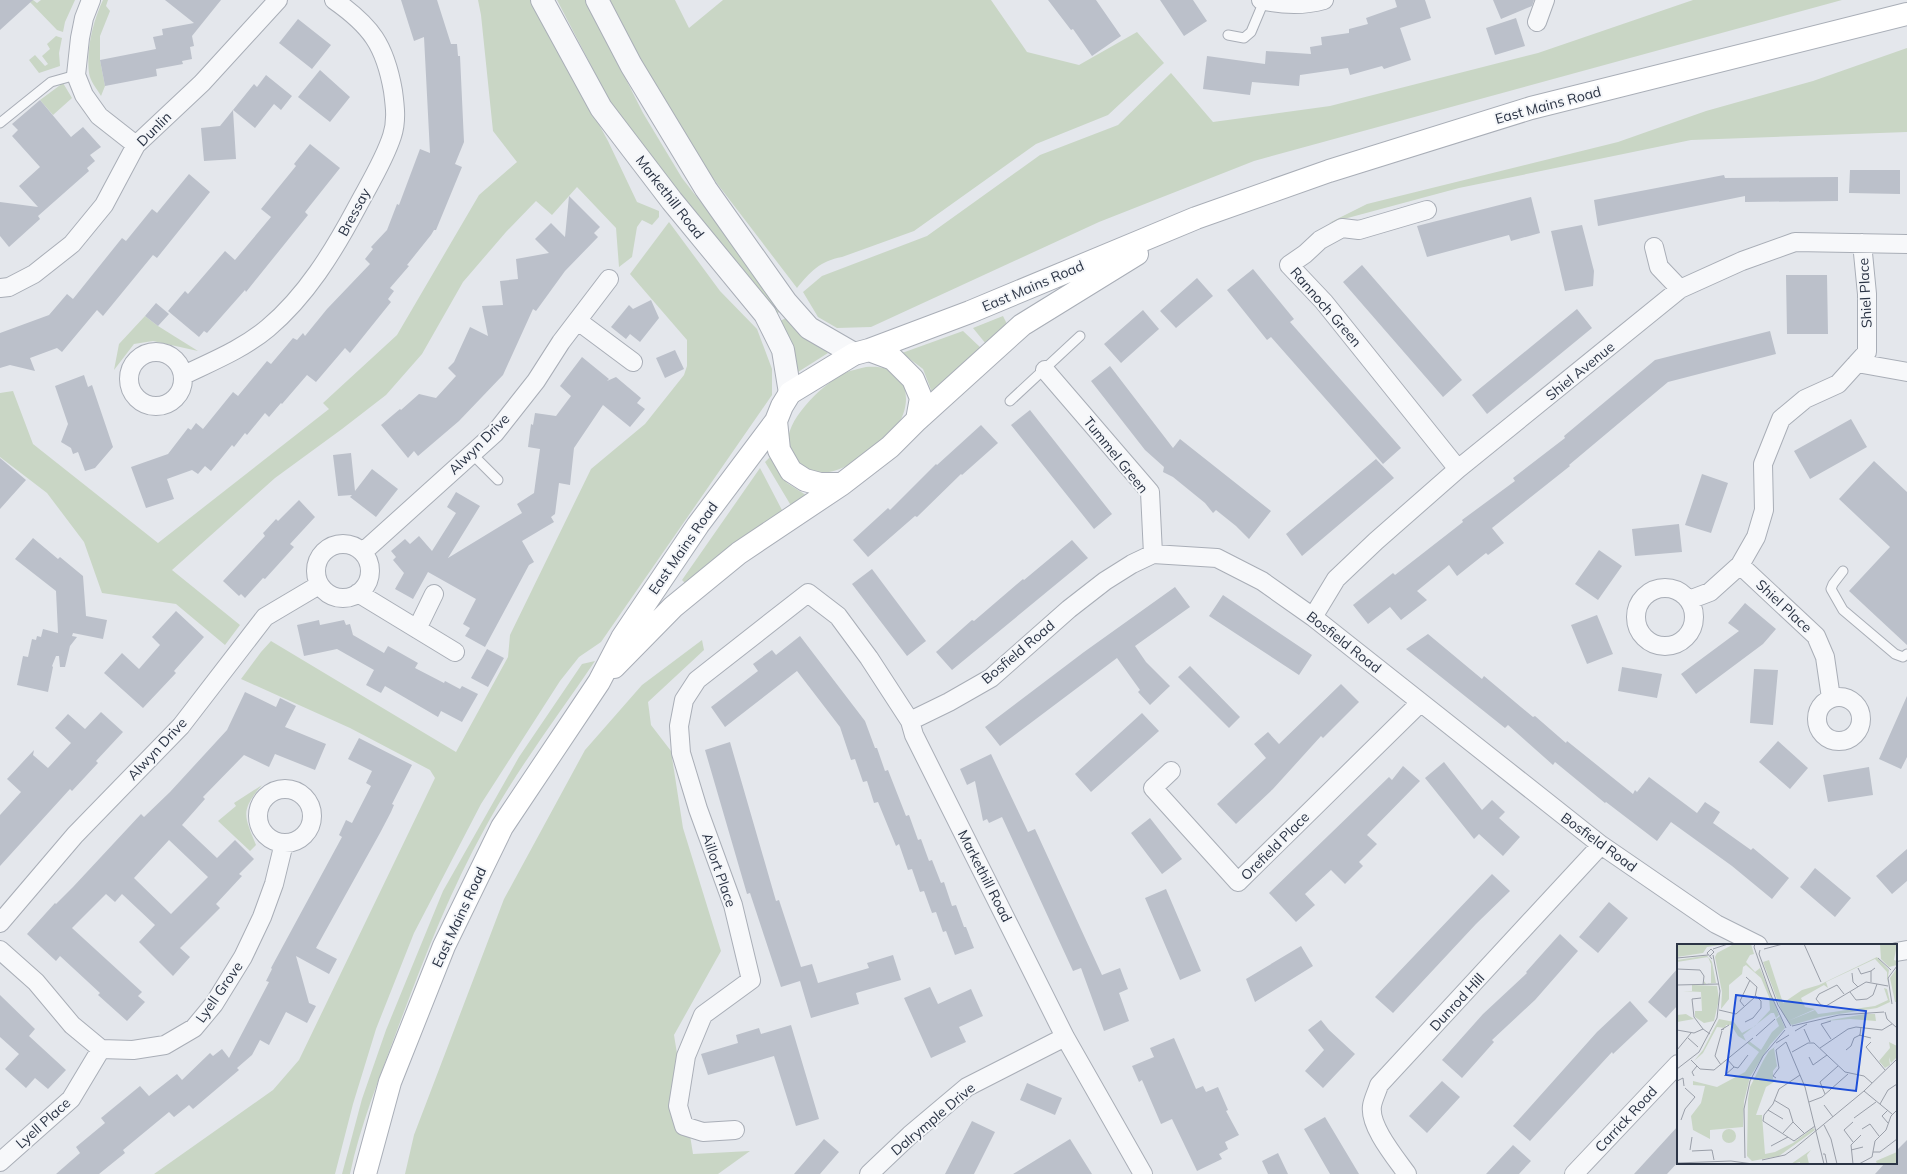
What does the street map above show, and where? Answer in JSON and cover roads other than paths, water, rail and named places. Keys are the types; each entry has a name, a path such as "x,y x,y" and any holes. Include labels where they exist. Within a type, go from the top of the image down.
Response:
{"main road":[{"name":"East Mains Road","path":"861,352 970,312 1196,218 1329,171 1531,108 1907,14"},
{"name":"East Mains Road","path":"916,420 1022,325 1196,218"},
{"path":"861,352 893,358 913,379 921,398 916,420 890,447 842,484 820,484 805,480 791,471 779,450 776,421 782,406 790,394 861,352"},
{"name":"East Mains Road","path":"364,1174 390,1082 444,946 502,827 599,682 622,638 693,532 776,421"},
{"name":"East Mains Road","path":"599,682 673,607 738,553 842,484"}],"street":[{"path":"90,0 84,18 80,38 76,75 84,95 99,116 136,145"},
{"name":"Dunlin","path":"0,288 9,286 34,274 72,244 104,205 120,178 136,145 202,83 278,0"},
{"name":"Bressay","path":"184,375 240,348 268,328 292,305 317,273 341,237 377,170 392,136 396,108 389,68 377,41 368,29 357,16 334,0"},
{"name":"Markethill Road","path":"542,0 601,108 672,201 765,314 783,350 790,394"},
{"path":"597,0 631,65 706,189 786,302 810,328 861,352"},
{"path":"1263,0 1273,3 1308,5 1324,0"},
{"path":"1537,22 1546,0"},
{"name":"Rannoch Green","path":"1427,210 1359,230 1342,228 1320,240 1305,254 1289,265 1324,302 1458,469"},
{"name":"Shiel Avenue","path":"1313,617 1336,579 1458,469 1680,289 1742,262 1795,242 1907,244"},
{"name":"Shiel Place","path":"1689,600 1710,592 1740,565 1756,537 1764,510 1763,464 1781,419 1805,399 1838,384 1867,352 1867,294 1862,243"},
{"path":"1654,247 1659,267 1680,289"},
{"name":"Alwyn Drive","path":"363,552 495,433 536,381 609,279"},
{"path":"578,321 633,362"},
{"path":"1857,363 1907,372"},
{"name":"Tummel Green","path":"1045,370 1150,492 1153,554"},
{"path":"338,544 351,545 363,552 367,558 370,574 364,588 358,593 348,597 337,597 327,593 319,585 315,572 318,559 326,549 338,544"},
{"name":"Bosfield Road","path":"910,721 949,702 991,678 1069,608 1132,564 1153,554 1217,558 1262,581 1313,617 1601,845 1716,924 1756,944"},
{"name":"Shiel Place","path":"1740,565 1816,636 1825,657 1831,698"},
{"name":"Alwyn Drive","path":"0,923 75,835 181,726 265,617 319,585"},
{"path":"358,593 455,652"},
{"name":"Markethill Road","path":"808,593 838,616 869,658 910,721 914,735 1066,1037 1143,1174"},
{"name":"Aillort Place","path":"735,1130 703,1132 684,1126 678,1106 686,1056 703,1015 751,980 732,905 698,809 681,753 679,726 684,700 697,680 808,593"},
{"path":"417,629 434,594"},
{"name":"Orefield Place","path":"1170,771 1153,788 1238,882 1420,703"},
{"name":"Lyell Grove","path":"101,1049 133,1050 165,1045 194,1028 214,1004 243,957 267,904 274,884 284,843"},
{"name":"Dunrod Hill","path":"1407,1174 1379,1133 1374,1121 1372,1107 1379,1085 1601,845"},
{"path":"0,950 36,982 72,1025 101,1049"},
{"path":"1897,952 1907,950"},
{"name":"Dalrymple Drive","path":"869,1174 910,1135 967,1087 1066,1037"},
{"name":"Lyell Place","path":"2,1155 71,1100 101,1049"},
{"name":"Carrick Road","path":"1574,1174 1677,1065"}],"lane":[{"path":"1228,35 1244,38 1251,32 1263,0"},
{"path":"0,123 51,82 76,75"},
{"path":"1010,401 1080,336"},
{"path":"472,454 498,480"},
{"path":"1843,571 1832,584 1831,589 1843,610 1895,654 1903,656 1907,654"}]}
